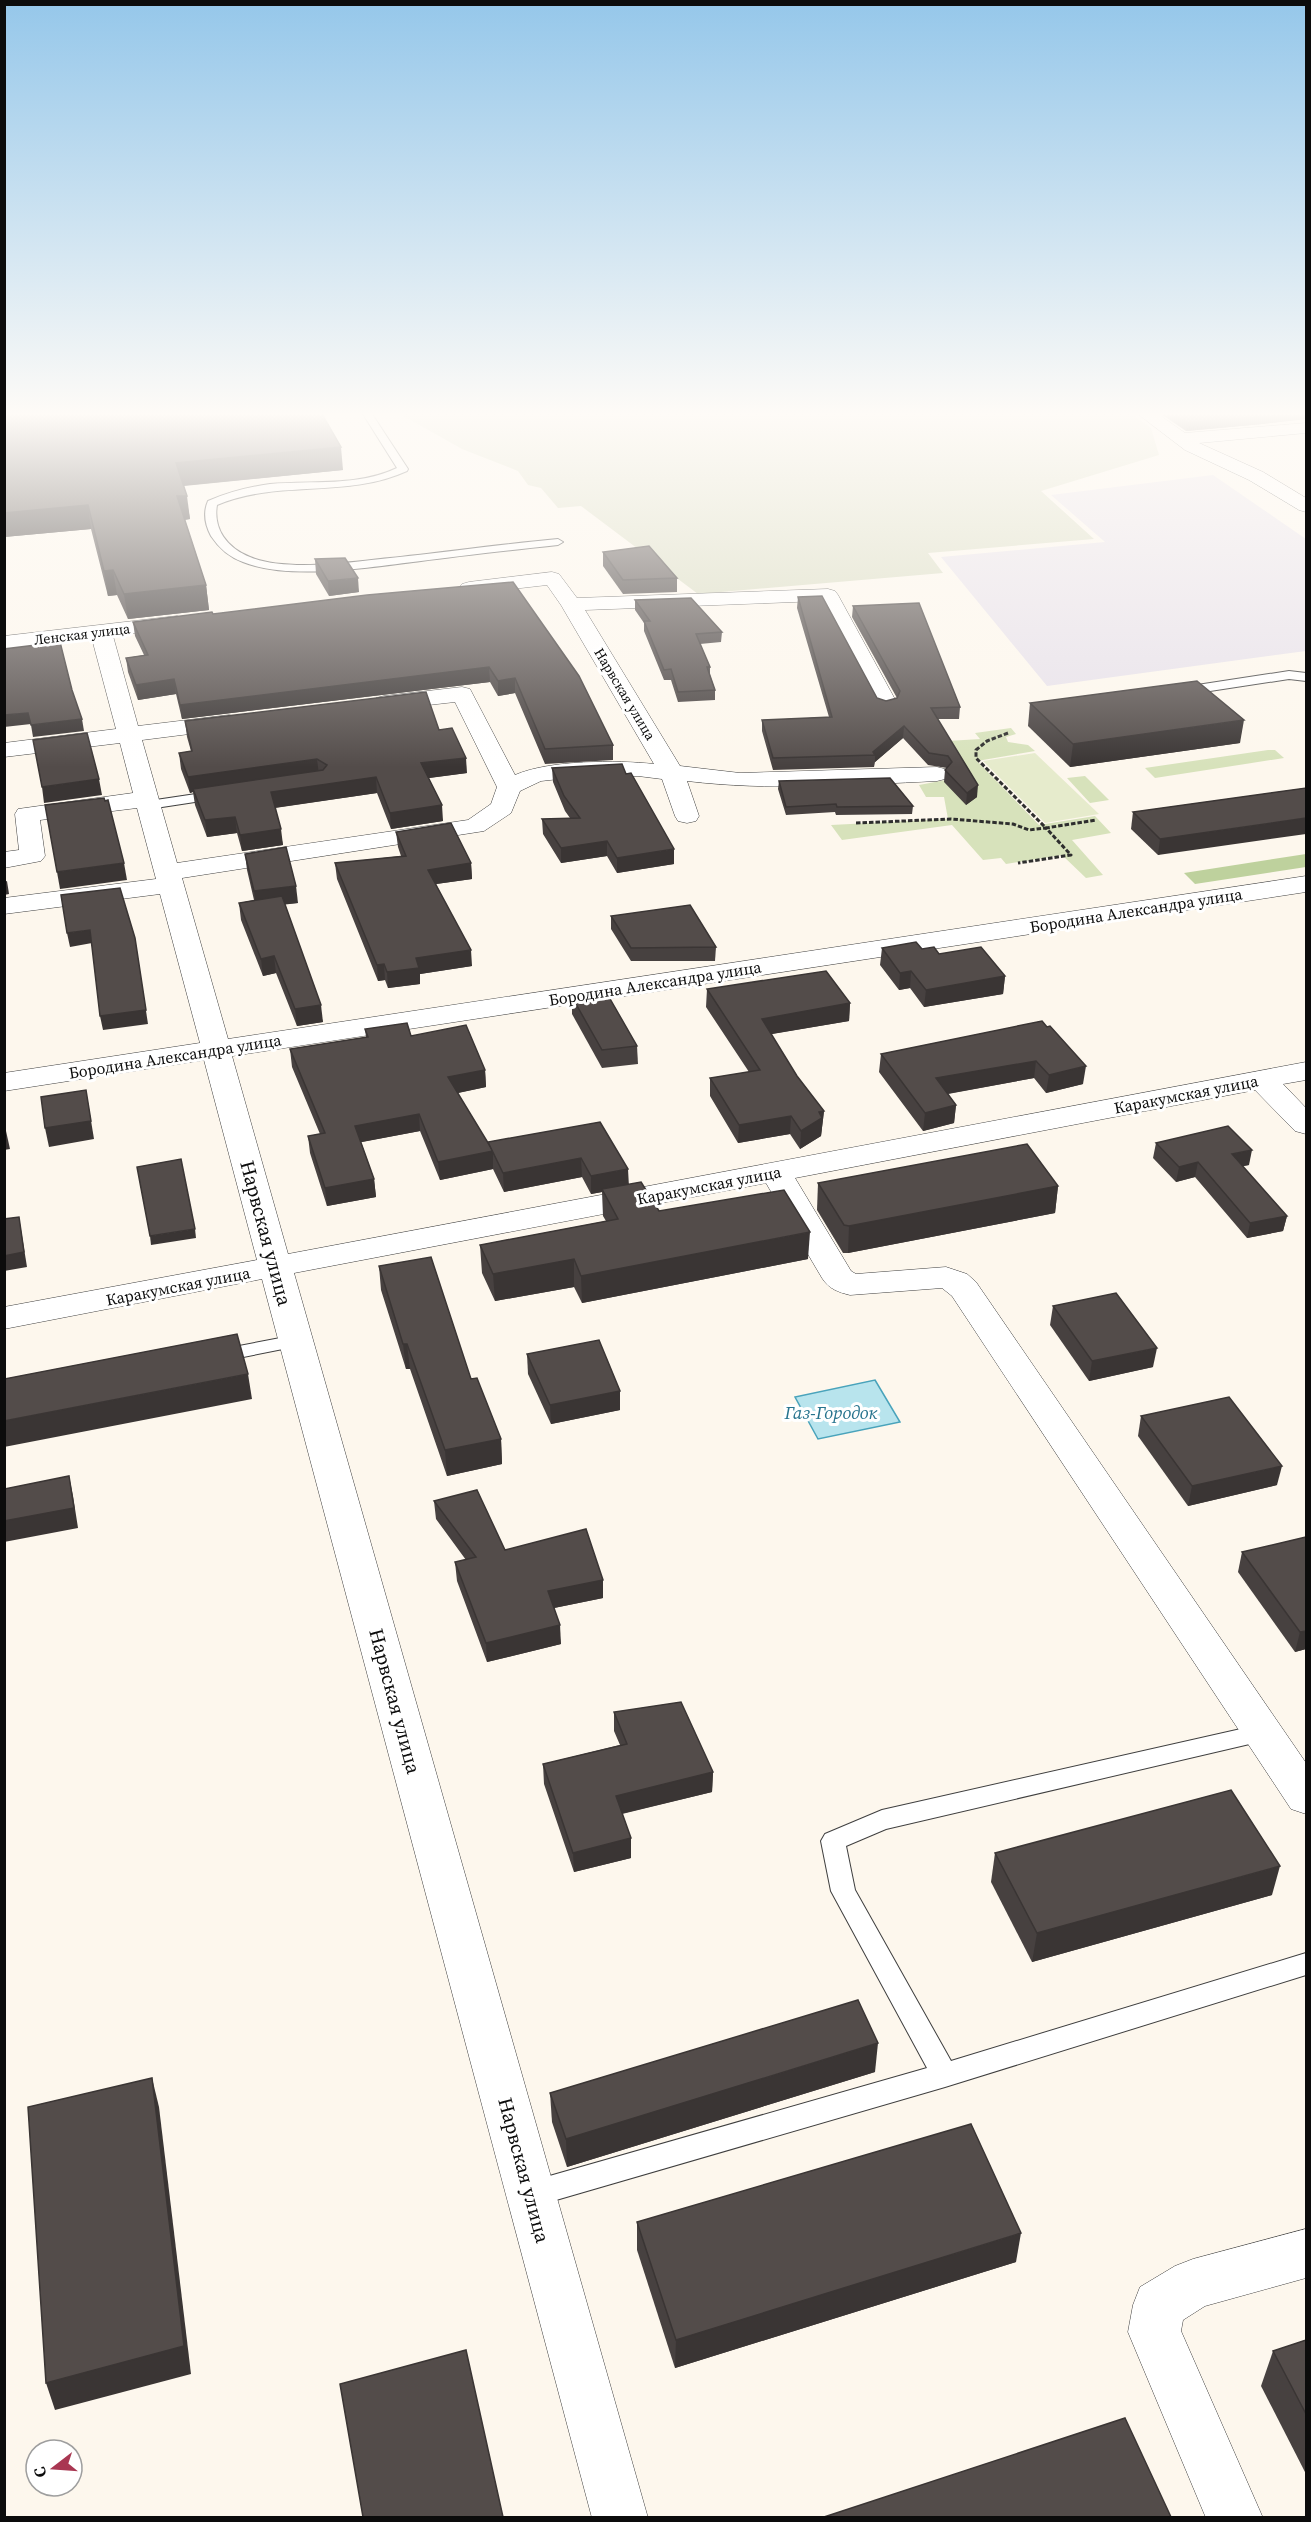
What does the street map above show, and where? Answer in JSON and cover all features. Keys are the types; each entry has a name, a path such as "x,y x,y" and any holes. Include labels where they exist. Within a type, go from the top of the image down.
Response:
{"street":[{"name":"Нарвская улица","path":"445,591 552,578 571,604 672,773 687,816"},
{"path":"571,604 828,595 886,703"},
{"name":"Ленская улица","path":"4,643 196,620"},
{"name":"Нарвская улица","path":"101,632 620,2517"},
{"path":"4,906 475,826 502,808 509,787 462,694 367,705"},
{"path":"4,750 248,720"},
{"path":"509,787 536,776 559,772 638,769 740,780 782,781 937,774"},
{"path":"4,860 32,856 27,814 148,802"},
{"name":"Бородина Александра улица","path":"4,1082 1306,884"},
{"name":"Каракумская улица","path":"4,1318 1306,1071"},
{"path":"1262,1080 1306,1125"},
{"path":"776,1173 839,1278 850,1285 946,1277 964,1289 1306,1797"},
{"path":"1235,2517 1154,2332 1159,2305 1193,2284 1306,2254"}],"lane":[{"path":"214,532 219,540 234,554 256,563 292,567 366,564 558,542"},
{"path":"1174,693 1289,675 1306,677"},
{"path":"148,802 229,794"},
{"path":"203,1359 296,1341"},
{"path":"945,2075 843,1890 833,1841 882,1820 1263,1733"},
{"path":"530,2194 945,2075 1306,1965"}],"path":[{"path":"1008,733 981,745 976,750 976,758 1071,855 1018,864"},
{"path":"856,823 951,819 1013,824 1029,830 1096,820"}],"shaded area":[{"path":"1093,532 1295,532 1306,539 1306,651 1047,686 941,557 1105,542"}],"green space":[{"path":"615,532 1086,532 1094,539 928,553 943,573 698,594"},
{"path":"1011,728 1016,734 1006,737 1008,742 1028,745 1035,751 977,761 1039,825 1095,816 1111,833 1072,840 1103,875 1086,878 1062,855 1006,864 1001,858 983,860 952,825 842,840 831,825 948,819 944,797 926,797 919,785 972,775 948,741 980,739 975,733"},
{"path":"1275,750 1284,758 1155,778 1145,768"},
{"path":"1035,753 1099,814 1045,823 983,761"},
{"path":"1085,776 1109,800 1090,803 1067,778"},
{"path":"1306,854 1306,867 1195,884 1184,873"}],"water":[{"name":"Газ-Городок","path":"875,1380 900,1422 818,1439 795,1397"}],"building":[{"path":"94,532 189,532 206,585 124,594 113,570 104,571"},
{"path":"649,546 677,578 623,580 603,552"},
{"path":"345,558 358,578 328,581 315,559"},
{"path":"513,582 579,676 613,745 545,749 515,678 498,681 489,667 180,705 174,679 136,685 126,658 148,655 133,622 367,595"},
{"path":"822,596 877,698 886,701 897,698 900,691 853,606 919,603 960,707 931,708 978,785 967,793 945,770 952,762 948,756 929,753 904,726 873,752 875,755 773,758 762,720 832,717 798,597"},
{"path":"691,598 722,632 696,634 710,667 707,667 715,690 678,692 671,669 664,670 644,621 650,621 635,600"},
{"path":"60,642 82,719 31,725 28,713 4,715 4,649"},
{"path":"1197,681 1244,720 1073,744 1030,703"},
{"path":"426,692 439,730 452,728 466,758 421,763 442,805 390,813 376,777 271,792 281,829 240,835 235,817 205,820 193,789 323,770 327,765 317,759 188,777 179,753 192,751 185,721"},
{"path":"87,733 99,779 42,787 33,740"},
{"path":"622,764 626,774 631,773 674,849 617,858 607,841 561,848 542,819 580,818 564,796 552,768"},
{"path":"890,778 913,806 837,807 836,804 786,807 779,781"},
{"path":"1306,788 1306,818 1160,839 1133,812"},
{"path":"104,798 105,801 108,800 124,863 57,872 45,805"},
{"path":"451,823 471,863 428,870 471,950 416,958 419,968 387,972 384,964 377,965 335,863 406,856 396,832"},
{"path":"286,847 296,886 254,891 245,854"},
{"path":"120,888 135,938 146,1010 100,1016 90,930 67,933 61,895"},
{"path":"282,896 321,1005 295,1009 274,956 261,959 239,903"},
{"path":"690,905 716,947 631,948 611,916"},
{"path":"916,942 922,949 934,947 939,954 981,947 1005,976 926,990 911,971 900,973 882,948"},
{"path":"826,971 850,1003 762,1019 797,1076 824,1111 819,1112 822,1118 801,1131 791,1116 739,1125 710,1078 760,1070 707,989"},
{"path":"605,990 637,1046 602,1050 572,997"},
{"path":"1042,1021 1047,1027 1050,1026 1086,1066 1049,1075 1036,1061 936,1078 956,1105 925,1113 881,1054"},
{"path":"407,1023 411,1036 466,1025 485,1070 448,1077 493,1151 438,1162 419,1114 355,1126 374,1179 325,1188 308,1136 325,1133 290,1049 368,1037 365,1029"},
{"path":"86,1090 91,1121 45,1128 41,1097"},
{"path":"600,1122 628,1169 591,1176 581,1158 503,1173 488,1142"},
{"path":"1228,1126 1252,1150 1232,1154 1287,1216 1250,1223 1198,1162 1179,1167 1156,1143"},
{"path":"1027,1144 1058,1186 849,1226 844,1225 818,1183"},
{"path":"181,1159 195,1229 150,1236 137,1167"},
{"path":"641,1182 659,1211 784,1190 810,1232 581,1276 574,1259 493,1274 480,1245 618,1219 602,1189"},
{"path":"19,1217 24,1252 4,1256 4,1219"},
{"path":"431,1257 471,1379 477,1378 501,1439 445,1450 407,1344 403,1344 379,1266"},
{"path":"1116,1293 1157,1348 1092,1361 1053,1306"},
{"path":"237,1334 248,1374 4,1421 4,1379"},
{"path":"599,1340 620,1391 550,1405 527,1354"},
{"path":"1229,1397 1282,1466 1192,1486 1141,1416"},
{"path":"69,1476 74,1508 4,1521 4,1489"},
{"path":"477,1490 505,1550 586,1529 603,1580 548,1591 560,1625 486,1643 455,1562 476,1557 434,1501"},
{"path":"1306,1537 1306,1631 1300,1632 1242,1552"},
{"path":"681,1702 713,1772 616,1796 631,1838 573,1853 543,1764 627,1744 614,1712"},
{"path":"1231,1790 1280,1866 1037,1933 995,1853"},
{"path":"858,2000 878,2043 566,2139 550,2093"},
{"path":"152,2078 184,2346 46,2383 28,2107"},
{"path":"971,2124 1021,2233 676,2340 637,2222"},
{"path":"1306,2340 1306,2414 1273,2351"},
{"path":"466,2350 503,2517 363,2517 340,2384"},
{"path":"1125,2418 1171,2517 824,2517"}]}
